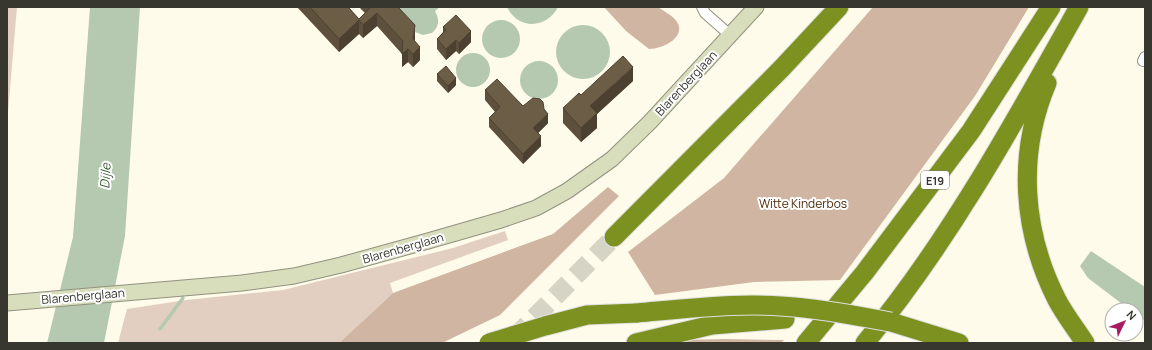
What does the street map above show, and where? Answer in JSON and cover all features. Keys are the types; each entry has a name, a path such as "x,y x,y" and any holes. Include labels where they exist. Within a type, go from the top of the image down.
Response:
{"highway":[{"path":"614,237 782,68 839,7"},
{"name":"E19","path":"806,343 865,272 970,131 1051,7"},
{"path":"865,343 900,300 960,213 1079,7"},
{"path":"1085,343 1057,300 1043,265 1033,230 1027,181 1027,155 1036,114 1054,65 1086,7"},
{"path":"489,343 587,315 637,313 714,306 803,307 891,322 921,330 959,343"},
{"path":"636,343 712,325 759,321 835,320 891,322"}],"street":[{"path":"702,7 705,13 730,35"},
{"name":"Blarenberglaan","path":"7,303 242,283 294,276 341,265 428,241 501,220 536,208 567,191 612,159 650,122 756,7"}],"shaded area":[{"path":"7,7 17,7 7,124"},
{"path":"505,231 508,240 390,283 393,293 339,343 118,343 127,309 186,300 283,290 453,248"}],"green space":[{"path":"604,7 657,7 675,19 679,25 679,31 676,37 665,45 649,49 626,31"},
{"name":"Witte Kinderbos","path":"873,7 1029,7 975,96 840,280 754,282 655,295 628,252 724,178"},
{"path":"608,187 619,196 500,315 442,343 339,343 393,293 553,234"},
{"path":"682,340 784,340 781,343 673,343"}],"water":[{"name":"Dijle","path":"90,7 140,7 125,236 104,343 47,343 73,237"},
{"path":"392,7 440,7 435,11 438,17 437,26 432,33 423,35 415,32"},
{"path":"507,7 558,7 547,20 532,24 518,20 512,15"},
{"path":"501,20 511,23 517,29 520,39 517,49 511,55 501,58 491,55 485,49 482,39 485,29 491,23"},
{"path":"583,25 593,27 602,33 608,42 610,52 608,62 602,71 593,77 583,79 573,77 564,71 558,62 556,52 558,42 564,33 573,27"},
{"path":"470,53 476,53 480,54 487,60 490,70 489,77 483,84 476,87 470,87 466,86 459,80 456,73 456,67 457,63 463,56"},
{"path":"539,61 549,64 555,70 558,80 555,90 549,96 539,99 529,96 523,90 520,80 523,70 529,64"},
{"path":"1091,251 1145,287 1145,321 1144,302 1120,302 1088,278 1080,266"}],"building":[{"path":"310,7 348,7 359,19 371,7 398,7 415,25 413,39 420,47 413,54 408,49 402,54 403,41 377,13 363,25 359,20 339,39"},
{"path":"456,15 471,31 459,43 456,40 446,49 437,39 446,30 443,27"},
{"path":"623,56 633,67 590,106 597,113 581,128 563,108 579,93 581,95"},
{"path":"446,66 456,78 448,86 437,74"},
{"path":"497,79 523,106 533,98 540,99 543,102 544,109 548,114 533,128 541,136 523,154 489,118 500,107 485,90"}],"waterway":[{"path":"160,329 183,298"}],"tunnel":[{"path":"514,338 614,237"}]}
